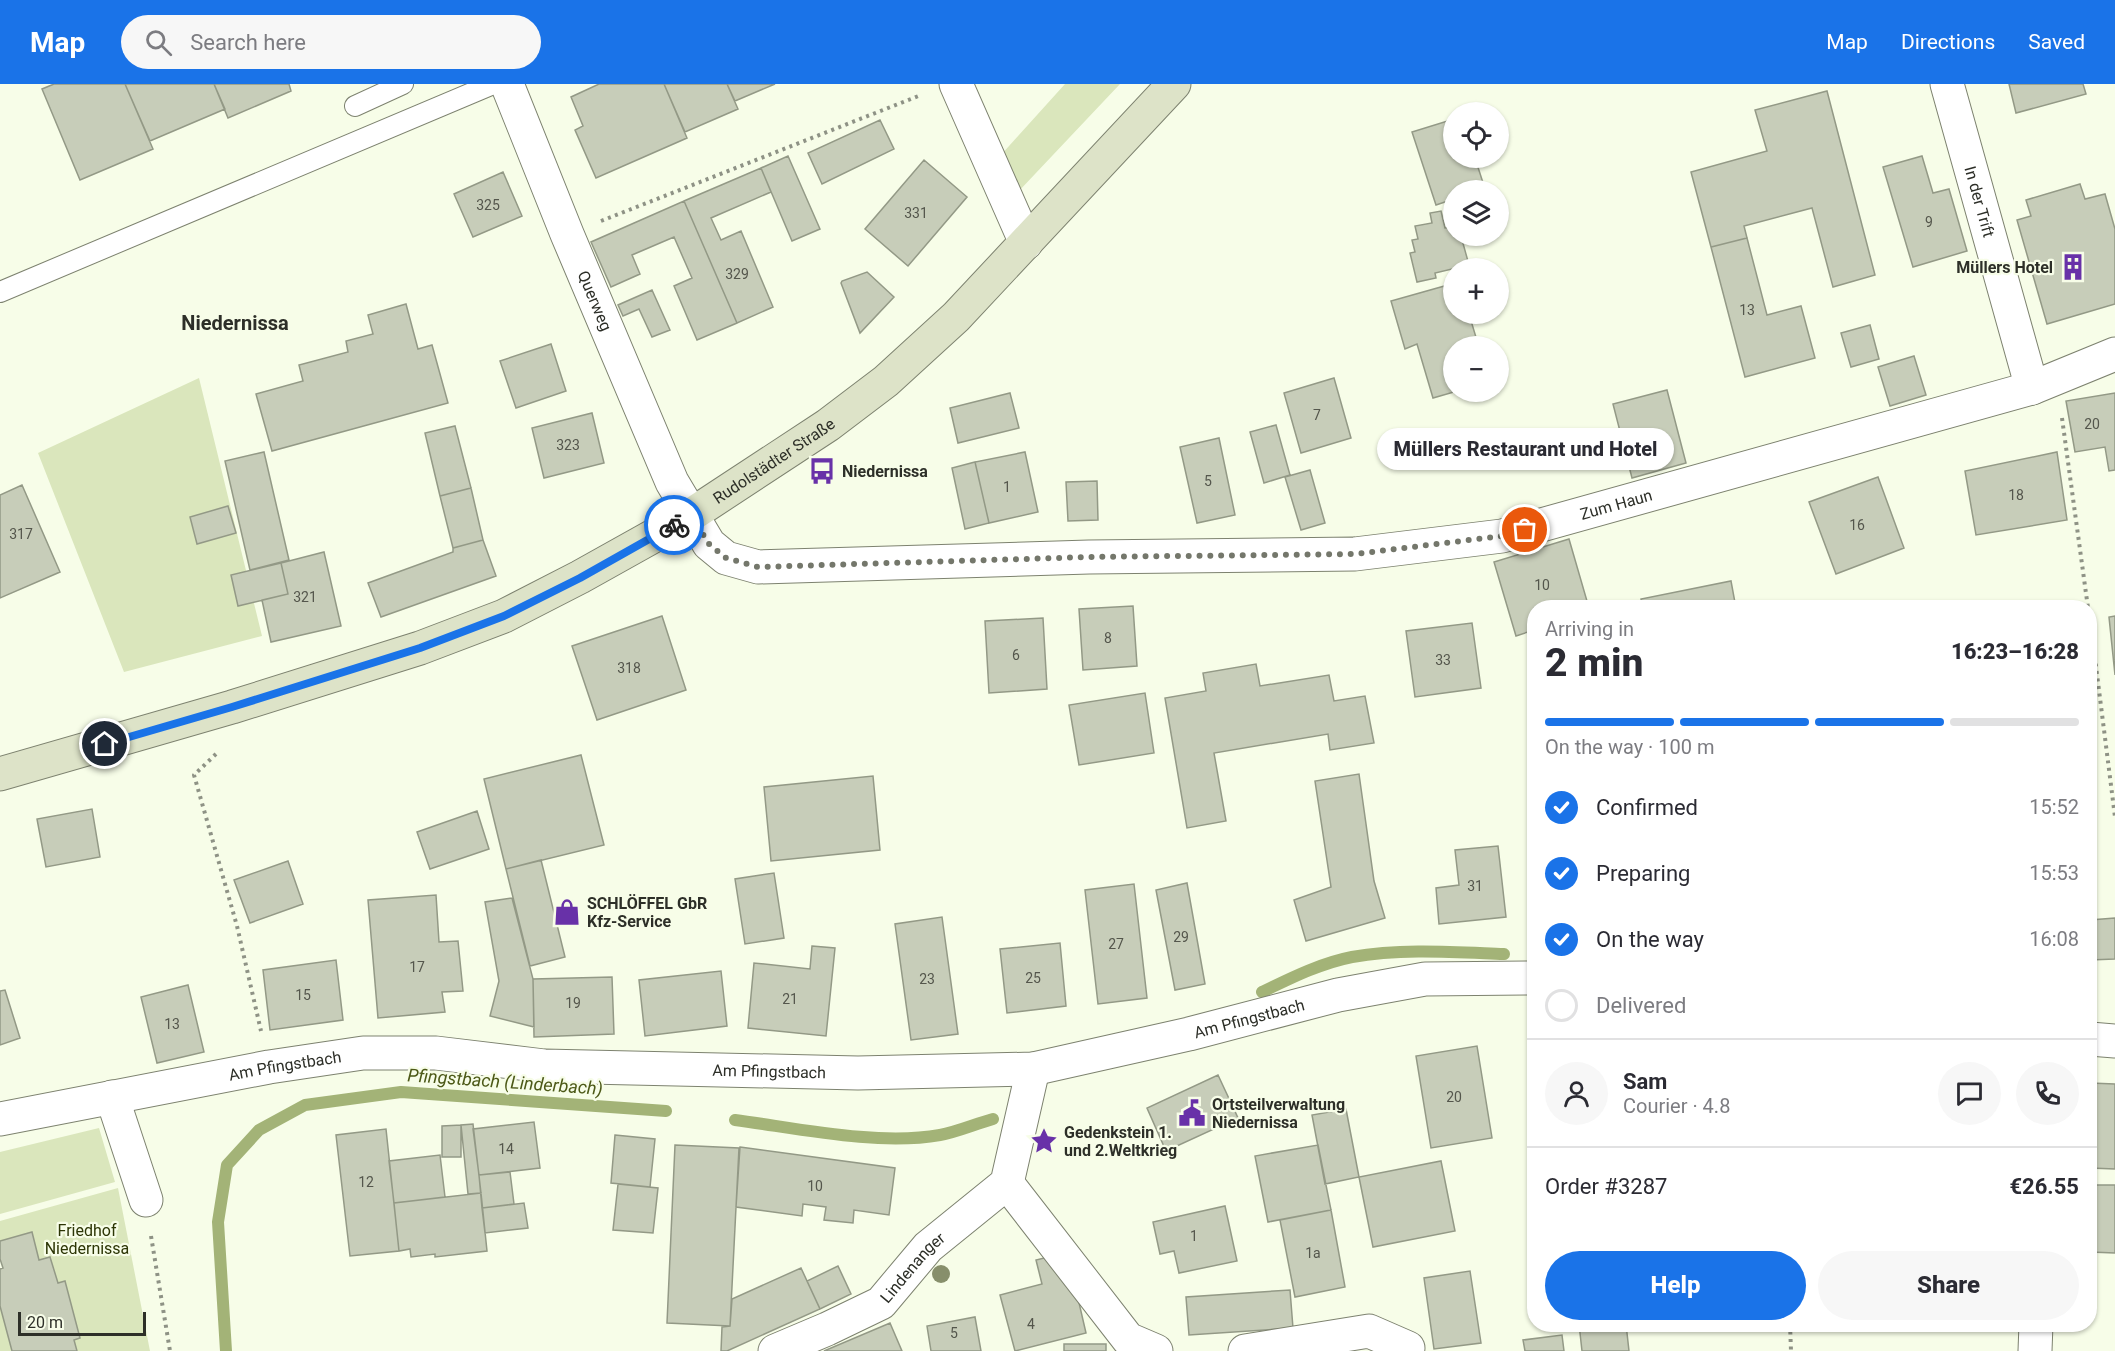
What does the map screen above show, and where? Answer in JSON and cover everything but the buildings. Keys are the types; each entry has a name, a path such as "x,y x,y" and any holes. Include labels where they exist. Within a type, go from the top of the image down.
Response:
{"street":[{"name":"Querweg","path":"507,84 567,234 672,482 691,515"},
{"name":"Rudolstädter Straße","path":"0,774 232,707 420,648 504,616 580,578 691,515 828,425 886,381 956,316 1174,84"},
{"name":"In der Trift","path":"1947,84 2032,388"},
{"path":"942,88 1026,243"},
{"name":"Zum Haun","path":"691,515 709,544 726,558 758,567 1089,557 1355,554 1502,536 2032,388 2115,354"},
{"name":"Am Pfingstbach","path":"0,1119 269,1067 363,1053 436,1053 544,1066 858,1073 1033,1070 1189,1034 1338,995 1425,979 1527,978"},
{"path":"2097,1040 2115,1041"},
{"path":"1033,1070 1007,1183 1128,1339 1156,1351"},
{"path":"112,1096 146,1200"},
{"name":"Lindenanger","path":"775,1351 881,1303 928,1246 1007,1183"},
{"path":"1245,1351 1369,1331 1408,1348"},
{"path":"2036,1332 2036,1351"}],"lane":[{"path":"355,106 403,84"},
{"path":"0,292 493,84"}],"path":[{"path":"567,234 942,88"},
{"path":"2064,427 2087,600"},
{"path":"2097,675 2115,817"},
{"path":"224,746 194,775 237,926 269,1067"},
{"path":"146,1200 170,1351"},
{"path":"1790,1332 1791,1351"}],"green space":[{"path":"1065,84 1120,84 1018,192 1000,156"},
{"path":"199,378 262,636 124,672 38,453"},
{"path":"99,1128 115,1182 0,1214 0,1152"},
{"name":"Friedhof Niedernissa","path":"118,1188 150,1351 77,1351 74,1340 80,1338 65,1281 58,1283 50,1257 39,1260 32,1232 0,1241 0,1221"},
{"path":"0,1306 12,1351 0,1351"}],"waterway":[{"name":"Pfingstbach (Linderbach)","path":"1262,992 1318,967 1371,954 1409,952 1504,954"},
{"name":"Pfingstbach (Linderbach)","path":"226,1351 218,1222 227,1165 259,1130 305,1105 401,1092 666,1111"},
{"name":"Pfingstbach (Linderbach)","path":"735,1120 837,1135 916,1138 953,1132 993,1119"}],"way so far":[{"path":"674,525 691,515 709,544 726,558 758,567 1089,557 1355,554 1502,536 1525,530"}],"place":[{"name":"Müllers Hotel","path":"2073,267"},
{"name":"Niedernissa","path":"822,471"},
{"name":"Müllers Restaurant und Hotel","path":"1525,530"},
{"name":"SCHLÖFFEL GbR Kfz-Service","path":"567,912"},
{"name":"Ortsteilverwaltung Niedernissa","path":"1192,1113"},
{"name":"Gedenkstein 1. und 2.Weltkrieg","path":"1044,1141"}],"district":[{"name":"Niedernissa","path":"235,323"}],"route":[{"path":"105,744 420,648 504,616 580,578 674,525"}]}
